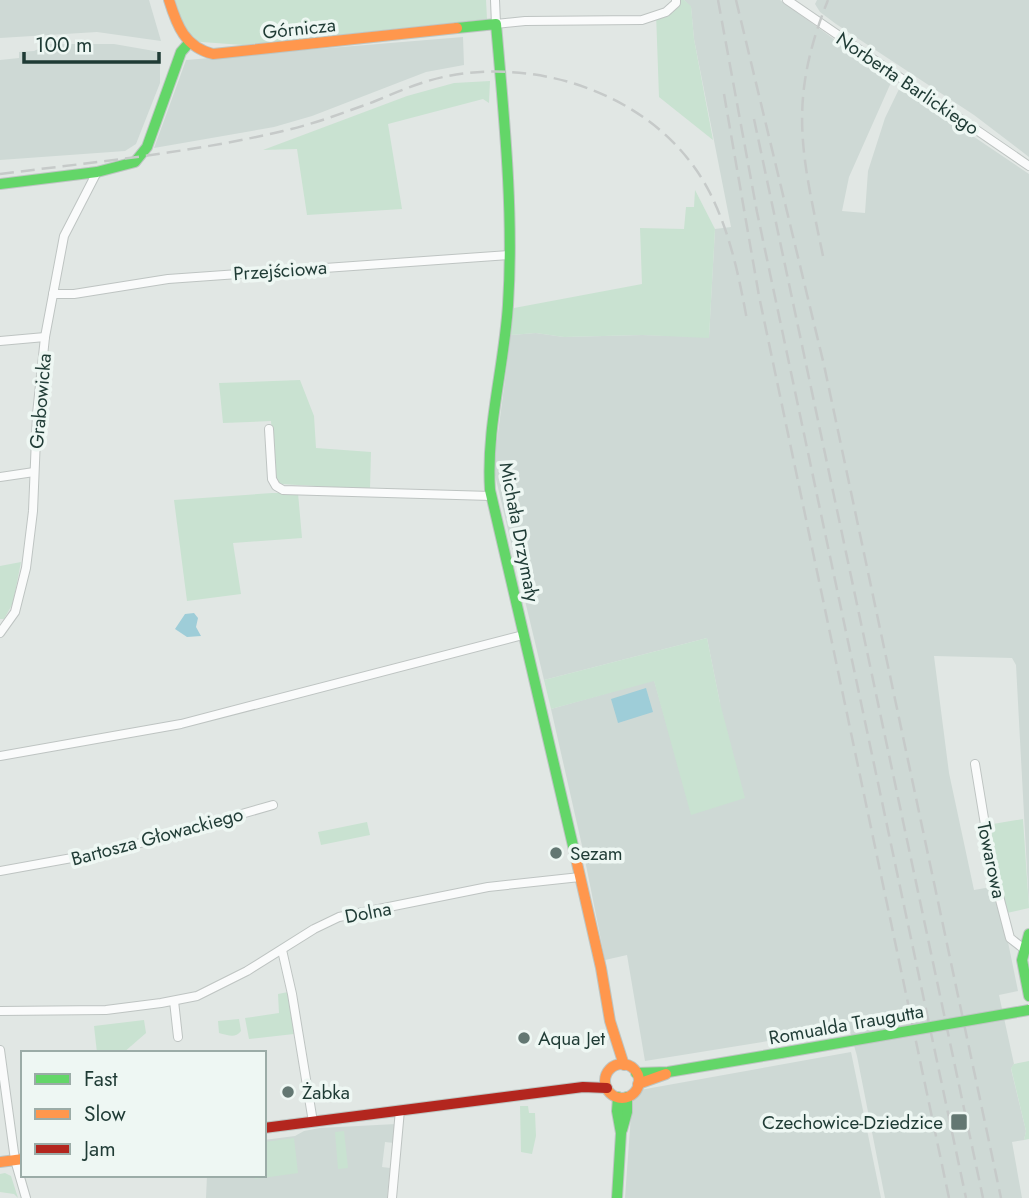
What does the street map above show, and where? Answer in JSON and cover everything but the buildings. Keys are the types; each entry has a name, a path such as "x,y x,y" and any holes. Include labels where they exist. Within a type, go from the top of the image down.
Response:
{"street":[{"path":"0,184 97,172 135,162 147,146 181,52 188,44 178,28 169,0"},
{"name":"Michała Drzymały","path":"495,0 509,255 508,306 488,449 491,496 601,968 619,1066"},
{"name":"Górnicza","path":"188,44 202,52 213,54 525,21 642,20 666,12 676,0"},
{"name":"Norberta Barlickiego","path":"788,0 1029,166"},
{"name":"Grabowicka","path":"0,633 15,612 26,568 45,337 64,236 97,172"},
{"name":"Przejściowa","path":"53,294 74,294 168,279 509,255"},
{"path":"0,341 45,337"},
{"path":"269,429 272,479 276,486 283,490 491,496"},
{"path":"0,477 34,472"},
{"path":"0,756 181,724 523,635"},
{"name":"Towarowa","path":"975,764 993,873 1010,938 1024,949"},
{"name":"Bartosza Głowackiego","path":"0,872 116,850 272,805"},
{"name":"Dolna","path":"0,1011 106,1010 174,1001 212,990 314,929 339,918 488,887 580,877"},
{"path":"1029,934 1022,966 1029,996"},
{"path":"282,950 313,1122"},
{"path":"174,1001 178,1037"},
{"name":"Romualda Traugutta","path":"637,1078 1029,1010"},
{"path":"0,1050 19,1160 0,1162"},
{"path":"266,1128 606,1083 619,1066 637,1078 634,1092 622,1097 617,1111 621,1133 617,1198"},
{"path":"606,1083 622,1097"},
{"path":"392,1198 400,1110"},
{"path":"22,1177 26,1198"}],"shaded area":[{"path":"0,0 149,0 161,41 97,32 0,38"},
{"path":"684,0 780,0 893,78 849,177 842,211 865,213 868,171 885,118 900,87 1029,174 1029,908 1016,665 1012,658 934,656 949,773 974,890 991,887 999,898 1018,991 999,995 1014,1064 1011,1069 1026,1131 1024,1140 1012,1142 1022,1198 885,1198 849,1028 645,1061 627,955 605,960 551,709 654,680 687,796 720,703 707,638 544,680 494,471 511,335 536,333 564,337 709,337 715,229 731,227 694,39 691,7"},
{"path":"817,0 1029,0 1029,157 974,115 836,24 820,12 815,4"},
{"path":"463,37 464,65 426,72 312,116 274,127 154,148 186,60"},
{"path":"49,44 114,44 160,52 160,83 136,144 125,151 0,160 0,60 19,58 19,52 34,51"},
{"path":"851,1052 881,1198 625,1198 632,1101 640,1090"},
{"path":"396,1124 394,1143 385,1142 382,1167 390,1168 387,1198 206,1198 207,1177 266,1177 266,1140 295,1136 320,1128"}],"green space":[{"path":"175,0 486,0 487,19 243,45 188,41"},
{"path":"672,0 684,0 691,6 694,39 713,140 659,97 656,13"},
{"path":"490,81 489,103 483,99 388,124 402,209 307,215 297,149 263,150 407,96 454,83"},
{"path":"695,190 715,229 709,338 642,335 564,337 536,333 511,335 514,308 642,284 640,228 684,229 686,207 694,207"},
{"path":"300,380 314,416 316,448 371,452 370,489 280,484 275,477 271,421 223,423 219,383"},
{"path":"298,493 302,538 233,543 241,594 187,601 174,500"},
{"path":"21,562 13,603 4,619 0,619 0,566"},
{"path":"707,638 720,703 745,798 691,815 654,681 551,709 544,680"},
{"path":"1023,819 1029,908 1007,913 987,825"},
{"path":"367,822 370,835 321,845 318,832"},
{"path":"288,992 294,1034 249,1039 245,1018 279,1013 278,994"},
{"path":"239,1019 239,1033 231,1036 219,1033 218,1021"},
{"path":"144,1020 146,1033 125,1051 97,1051 94,1026"},
{"path":"1029,1061 1029,1139 1024,1140 1026,1131 1011,1068 1014,1064"},
{"path":"520,1106 528,1106 529,1113 535,1113 536,1136 532,1154 521,1152"},
{"path":"344,1131 348,1168 338,1169 335,1132"},
{"path":"294,1138 298,1173 255,1179 266,1177 266,1142"},
{"path":"0,1174 11,1176 18,1198 14,1194 0,1192"}],"water":[{"path":"194,613 198,618 196,627 201,636 187,637 175,629 185,614"},
{"path":"646,688 653,712 618,723 611,699"}],"railway":[{"path":"718,0 757,212 966,1198"},
{"path":"736,0 824,365 1001,1198"},
{"path":"823,256 809,187 802,128 807,69 828,0"},
{"path":"0,174 248,139 317,122 448,76 486,72 524,73 562,80 598,92 633,110 663,133 689,160 710,193 723,224 737,271 747,320"},
{"path":"724,94 759,296 949,1198"},
{"path":"754,119 983,1198"}],"traffic: fast":[{"path":"457,28 496,24 507,164 510,270 506,328 493,420 490,490 574,850"},
{"path":"0,184 97,172 135,162 147,147 181,52 188,44"},
{"path":"1029,934 1022,960 1029,996"},
{"path":"781,1053 1029,1010"},
{"path":"636,1073 668,1072 781,1053"},
{"path":"617,1198 621,1133 617,1111 618,1097"},
{"path":"622,1130 627,1112 627,1097"}],"traffic: slow":[{"path":"169,0 183,34 195,46 213,54 457,28"},
{"path":"574,850 601,968 610,1021 624,1065"},
{"path":"622,1064 634,1069 639,1081 634,1093 622,1098 610,1093 605,1081 610,1069 622,1064"},
{"path":"638,1084 666,1074"},
{"path":"0,1162 21,1159"}],"traffic: jam":[{"path":"266,1128 583,1087 607,1088"}],"place":[{"name":"Sezam","path":"556,853"},
{"name":"Aqua Jet","path":"524,1038"},
{"name":"Żabka","path":"288,1092"},
{"name":"Czechowice-Dziedzice","path":"959,1122"}]}
